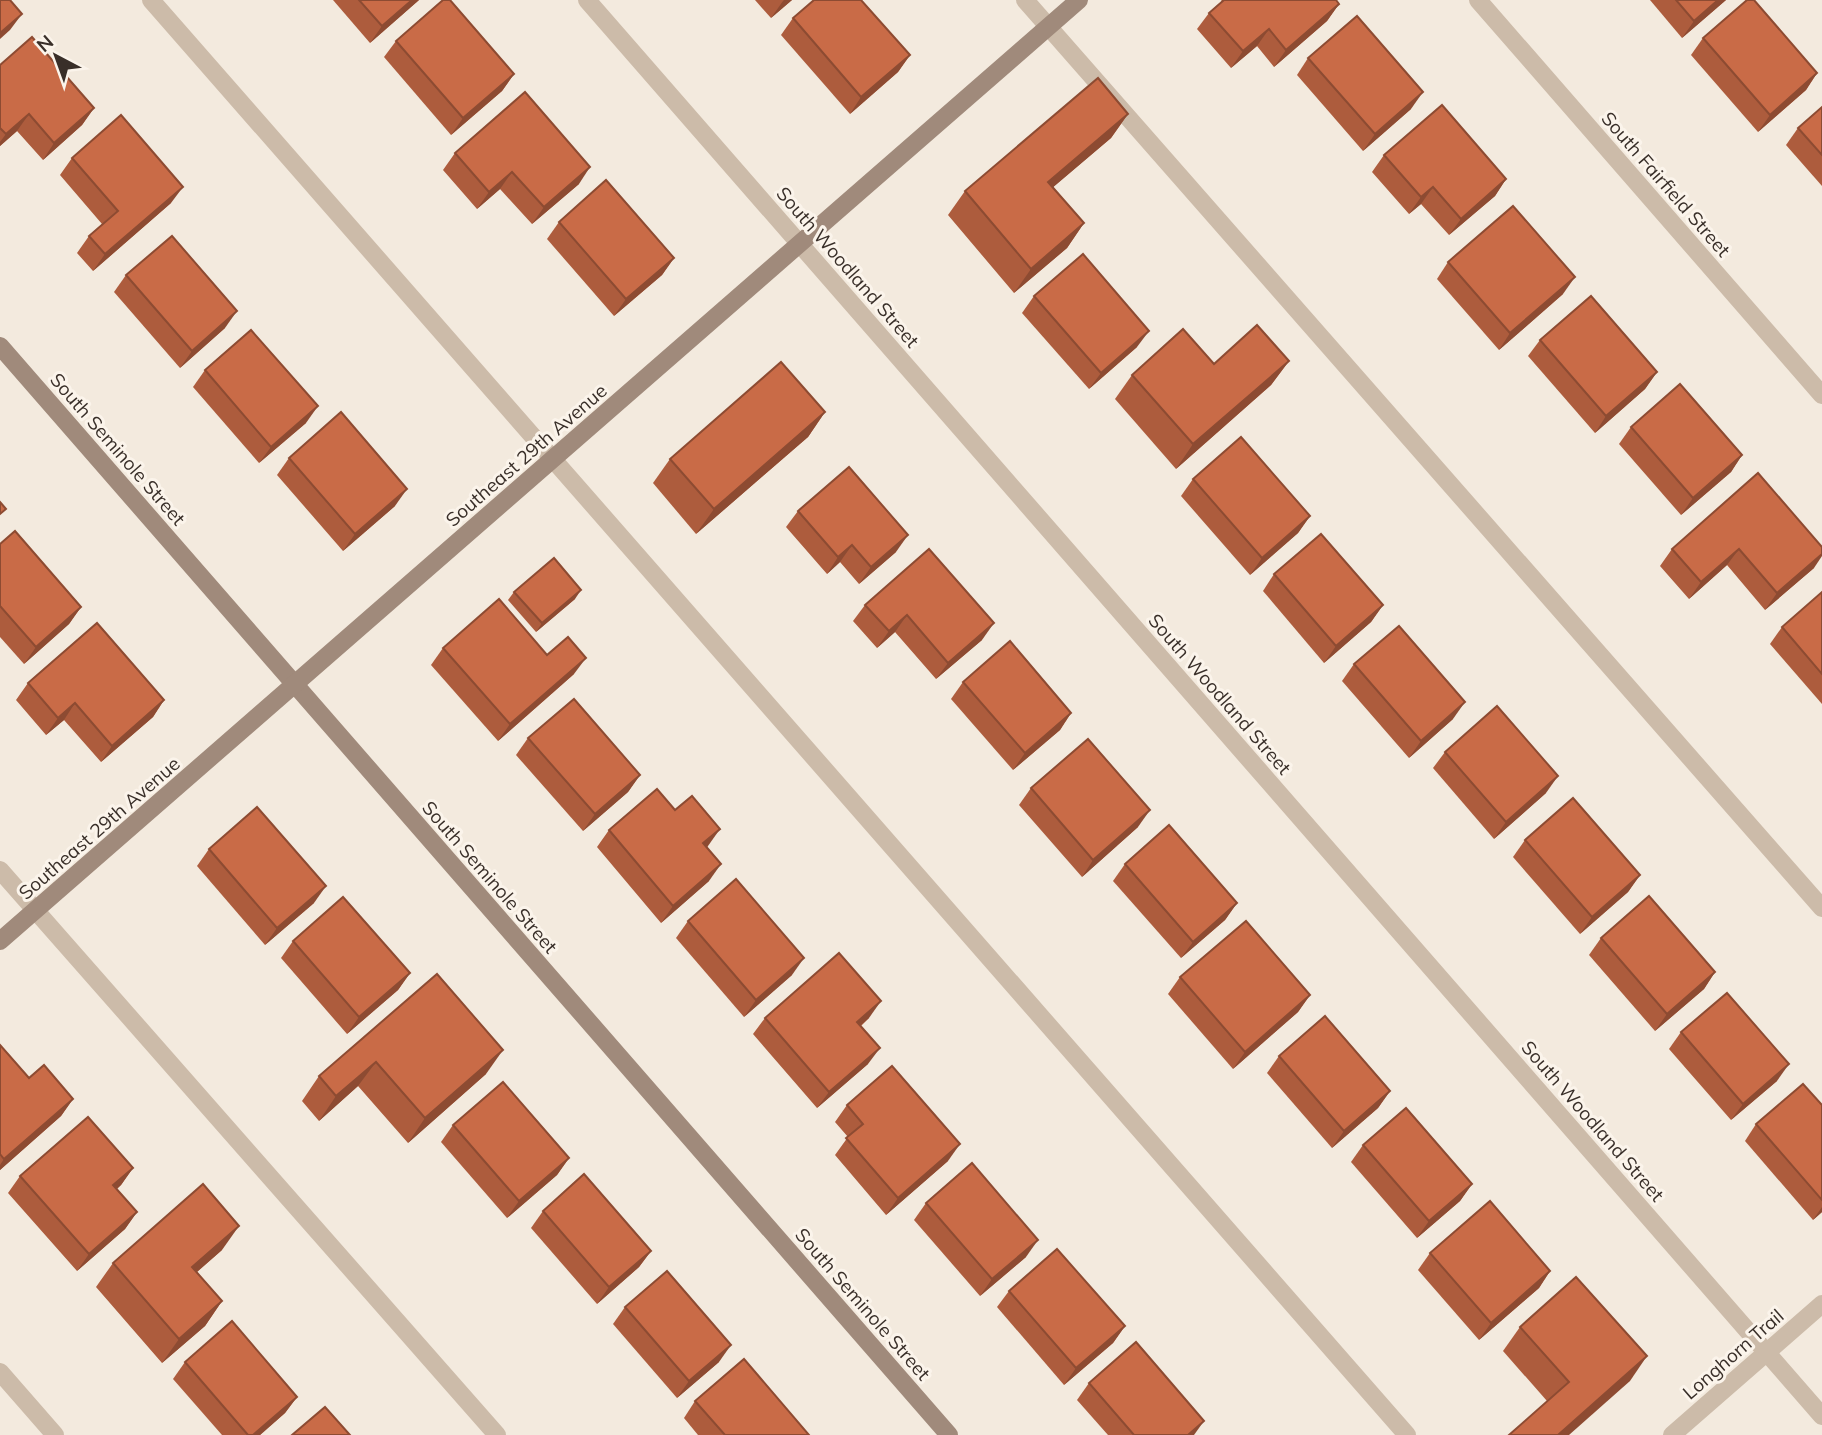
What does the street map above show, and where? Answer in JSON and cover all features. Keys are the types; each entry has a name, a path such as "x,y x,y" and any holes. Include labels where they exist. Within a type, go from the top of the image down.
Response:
{"street":[{"path":"151,0 1407,1435"},
{"name":"South Woodland Street","path":"587,0 1822,1416"},
{"path":"1025,0 1822,908"},
{"name":"Southeast 29th Avenue","path":"0,942 1080,0"},
{"name":"South Fairfield Street","path":"1478,0 1822,395"},
{"name":"South Seminole Street","path":"0,346 949,1435"},
{"path":"0,870 497,1435"},
{"name":"Longhorn Trail","path":"1672,1435 1822,1304"},
{"path":"0,1372 55,1435"}],"building":[{"path":"0,0 10,0 22,14 0,33"},
{"path":"359,0 412,0 382,26"},
{"path":"443,0 450,0 514,74 463,118 396,41"},
{"path":"814,0 861,0 910,55 861,97 793,18"},
{"path":"1224,0 1336,0 1339,4 1286,50 1269,29 1243,51 1209,13"},
{"path":"1676,0 1718,0 1694,21"},
{"path":"1747,0 1754,0 1817,73 1770,115 1703,38"},
{"path":"1357,16 1423,92 1375,134 1308,58"},
{"path":"32,37 94,108 54,143 29,114 6,134 0,128 0,65"},
{"path":"1098,78 1128,114 1048,182 1084,223 1031,269 965,191"},
{"path":"525,92 590,167 544,207 512,172 489,192 455,153"},
{"path":"1442,105 1506,179 1461,219 1433,187 1421,197 1384,155"},
{"path":"1822,107 1822,155 1798,128"},
{"path":"121,115 183,187 105,254 89,236 118,211 72,158"},
{"path":"606,180 674,258 626,299 559,222"},
{"path":"1513,206 1575,277 1510,333 1448,262"},
{"path":"172,236 237,311 192,351 126,275"},
{"path":"1083,254 1149,331 1101,373 1034,296"},
{"path":"1591,296 1657,372 1606,416 1540,340"},
{"path":"1257,325 1289,361 1193,444 1132,375 1183,329 1214,364"},
{"path":"251,330 318,406 271,447 205,370"},
{"path":"781,362 825,412 714,509 670,459"},
{"path":"1680,384 1742,455 1693,498 1631,427"},
{"path":"341,412 407,489 355,534 289,458"},
{"path":"1241,437 1310,516 1262,558 1193,479"},
{"path":"849,467 908,535 871,567 852,545 838,557 798,511"},
{"path":"1758,473 1822,547 1822,554 1777,593 1739,549 1701,582 1672,549"},
{"path":"0,502 6,509 0,514"},
{"path":"15,531 81,607 36,647 0,606 0,544"},
{"path":"1321,534 1383,605 1336,646 1274,574"},
{"path":"929,549 994,623 948,663 907,615 889,631 865,605"},
{"path":"554,558 581,590 542,623 514,592"},
{"path":"1822,592 1822,674 1782,627"},
{"path":"499,599 547,655 568,637 586,658 510,724 443,648"},
{"path":"97,623 164,700 112,746 75,703 58,718 28,683"},
{"path":"1399,626 1465,702 1421,741 1354,664"},
{"path":"1010,641 1071,713 1025,753 963,682"},
{"path":"574,699 640,775 595,814 528,738"},
{"path":"1497,706 1558,776 1506,822 1445,752"},
{"path":"1088,739 1150,810 1093,860 1031,788"},
{"path":"657,789 675,810 692,796 720,829 703,843 721,864 673,906 609,830"},
{"path":"1573,798 1640,875 1592,917 1525,840"},
{"path":"257,807 326,886 277,928 209,849"},
{"path":"1169,825 1237,903 1193,942 1125,864"},
{"path":"736,879 804,958 756,1000 688,921"},
{"path":"1649,896 1715,972 1667,1014 1601,938"},
{"path":"343,897 410,973 359,1017 293,941"},
{"path":"1246,921 1310,995 1245,1052 1180,977"},
{"path":"839,953 881,1001 857,1022 880,1048 829,1092 765,1018"},
{"path":"437,974 503,1050 425,1118 376,1062 336,1096 319,1076"},
{"path":"1727,993 1789,1064 1743,1104 1681,1032"},
{"path":"1325,1016 1390,1091 1344,1131 1279,1056"},
{"path":"0,1045 29,1078 44,1065 73,1099 4,1159 0,1154"},
{"path":"892,1066 960,1144 898,1198 846,1138 863,1124 847,1105"},
{"path":"503,1082 569,1158 519,1201 453,1125"},
{"path":"1803,1084 1822,1105 1822,1200 1756,1124"},
{"path":"1406,1108 1472,1184 1429,1221 1363,1145"},
{"path":"88,1117 133,1168 113,1185 137,1212 89,1254 20,1176"},
{"path":"972,1163 1038,1240 992,1279 926,1203"},
{"path":"584,1174 651,1251 609,1287 543,1211"},
{"path":"203,1184 239,1226 192,1267 222,1301 179,1339 113,1263"},
{"path":"1490,1201 1550,1271 1491,1323 1430,1253"},
{"path":"1057,1249 1125,1326 1076,1368 1009,1291"},
{"path":"667,1271 731,1345 689,1381 625,1307"},
{"path":"1576,1277 1647,1356 1558,1435 1509,1435 1569,1382 1520,1327"},
{"path":"232,1321 297,1397 253,1435 248,1435 185,1362"},
{"path":"1136,1342 1204,1421 1188,1435 1134,1435 1089,1383"},
{"path":"744,1359 809,1435 725,1435 695,1401"},
{"path":"325,1407 350,1435 292,1435"}]}
